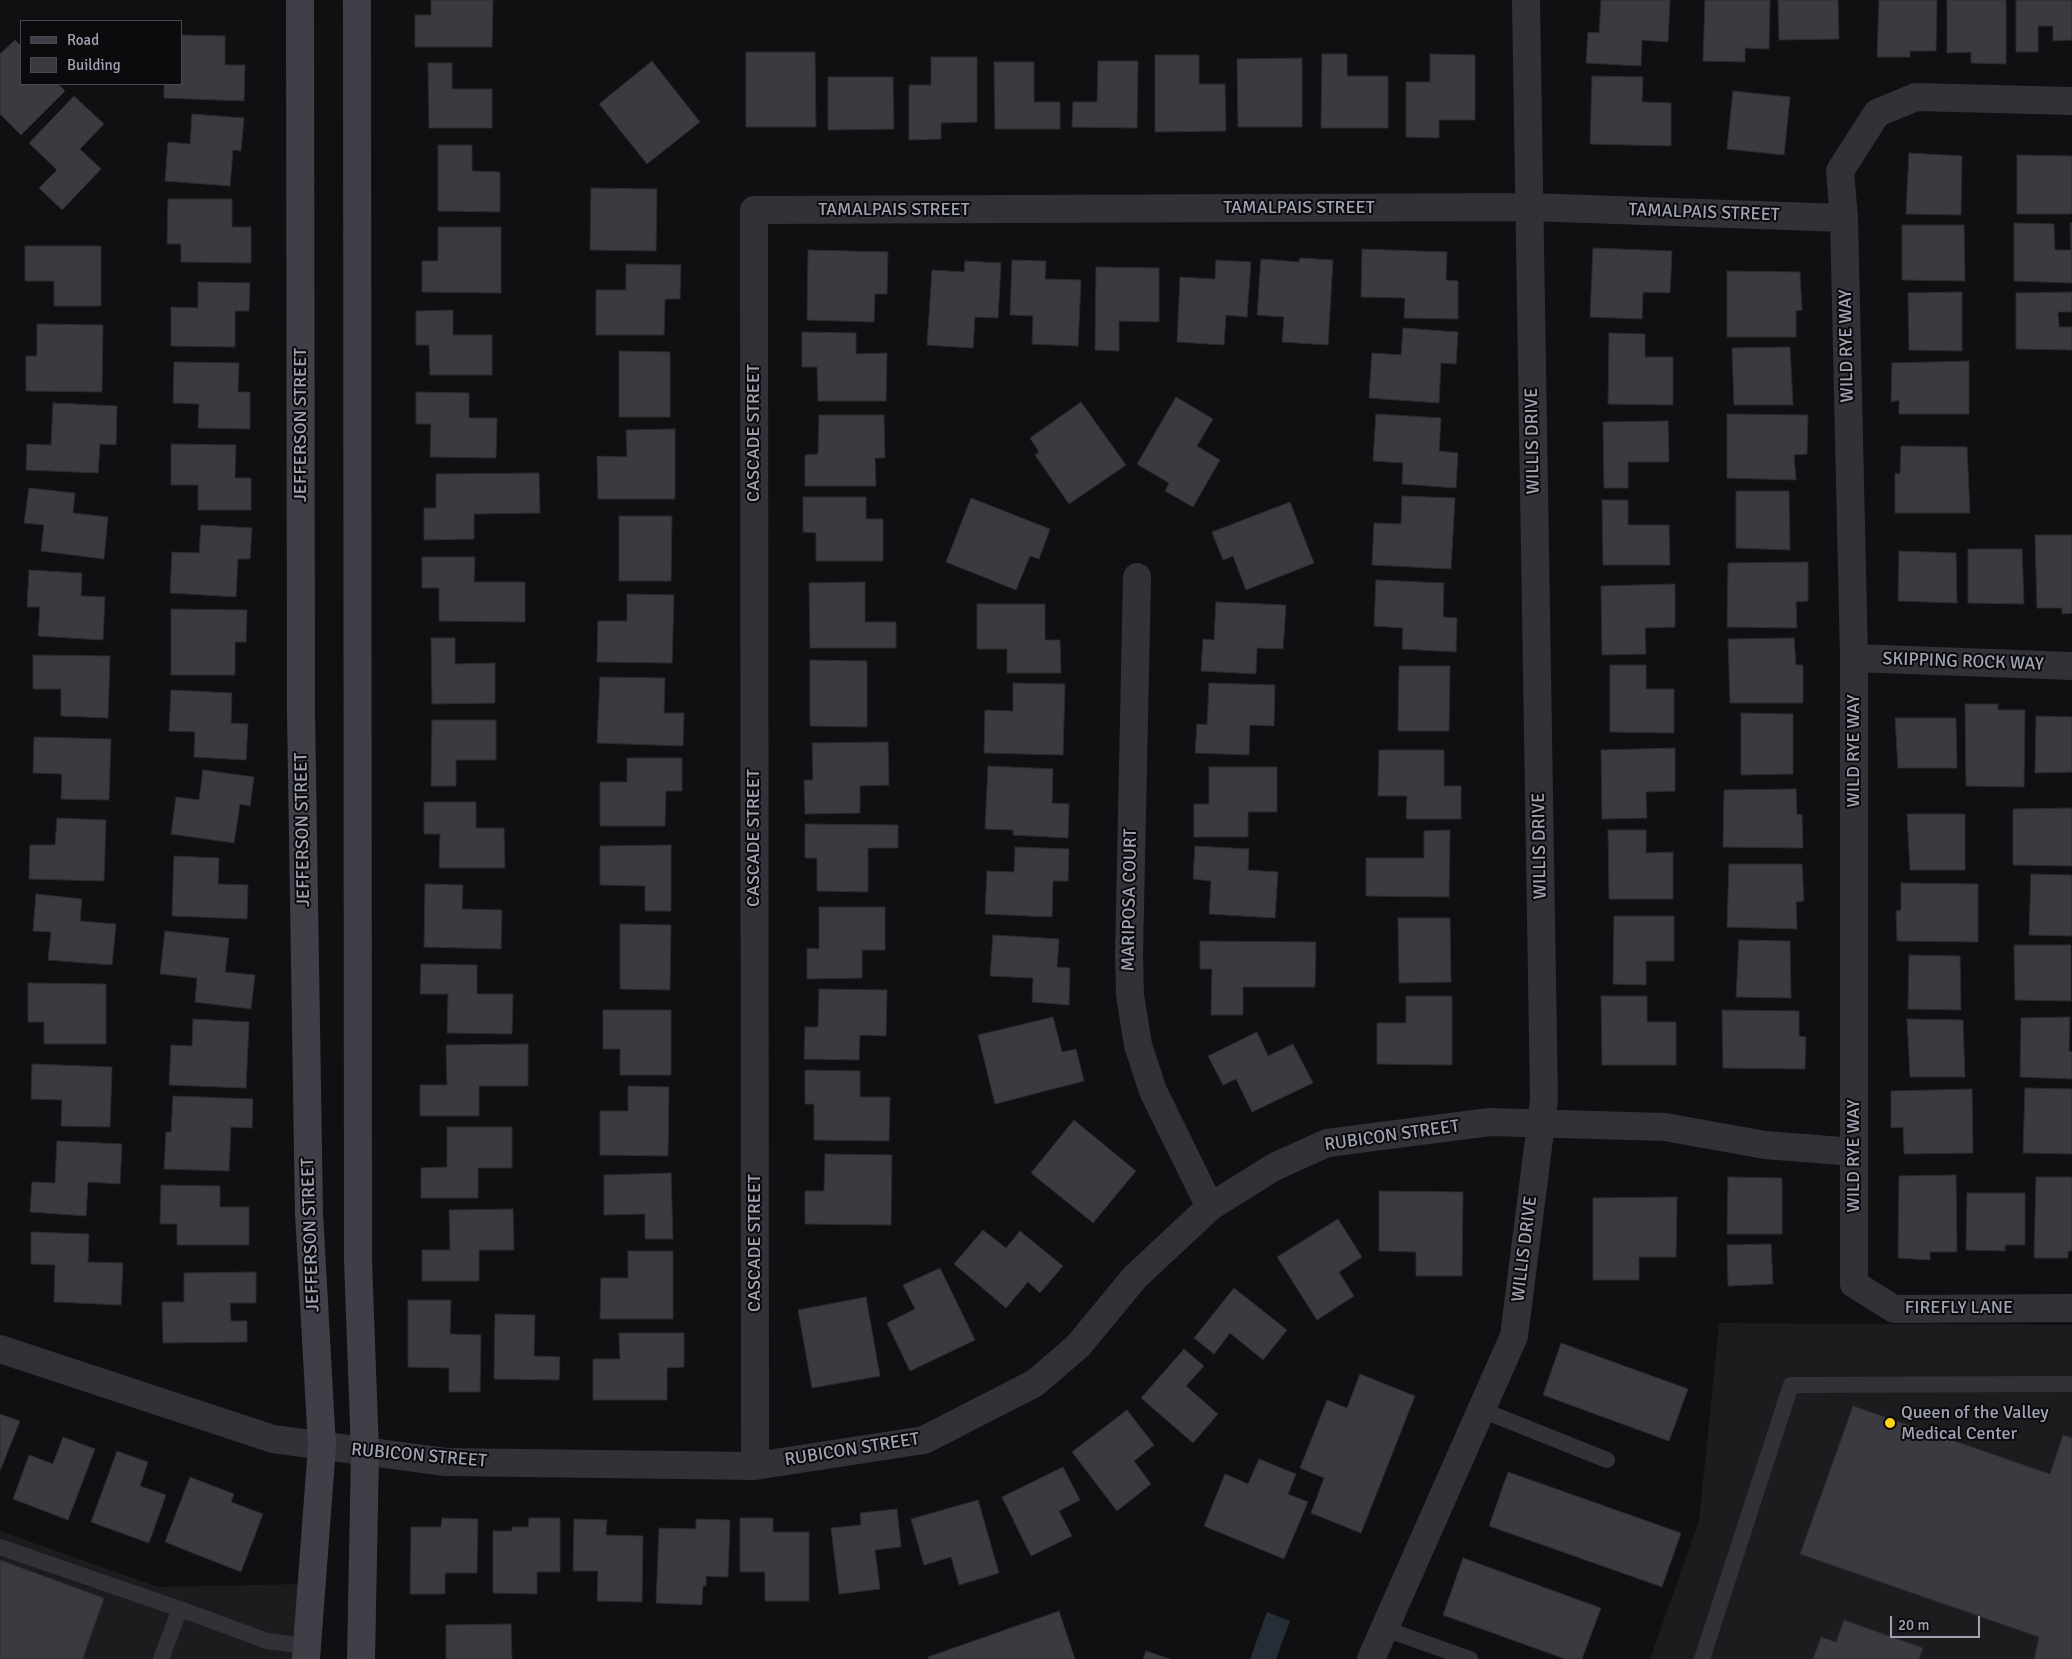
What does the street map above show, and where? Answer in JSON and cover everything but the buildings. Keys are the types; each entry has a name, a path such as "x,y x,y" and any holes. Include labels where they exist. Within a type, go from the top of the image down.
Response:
{"main road":[{"name":"JEFFERSON STREET","path":"300,0 302,713 308,1204 322,1446 306,1653"},
{"path":"357,0 358,1260 365,1452 360,1659"}],"street":[{"name":"WILLIS DRIVE","path":"1371,1659 1514,1336 1544,1100 1526,0"},
{"name":"WILD RYE WAY","path":"1854,1284 1854,658 1844,218 1840,171 1877,114 1916,97 2072,101"},
{"name":"TAMALPAIS STREET","path":"754,210 1530,207 1844,218"},
{"name":"CASCADE STREET","path":"754,210 755,1466"},
{"name":"MARIPOSA COURT","path":"1137,577 1128,955 1130,996 1138,1045 1153,1091 1210,1207"},
{"name":"SKIPPING ROCK WAY","path":"1854,658 2072,666"},
{"name":"RUBICON STREET","path":"0,1349 273,1439 446,1462 755,1466 924,1440 1034,1383 1078,1346 1136,1277 1210,1207 1274,1167 1327,1143 1490,1122 1665,1127 1765,1145 1854,1152"},
{"name":"FIREFLY LANE","path":"1854,1284 1894,1308 2072,1308"}],"lane":[{"path":"1702,1659 1791,1385 2072,1384"},
{"path":"1482,1410 1607,1460"},
{"path":"0,1546 267,1641 306,1653"},
{"path":"161,1659 180,1609"},
{"path":"1385,1629 1470,1659"}],"shaded area":[{"name":"Queen of the Valley Medical Center","path":"1719,1323 2072,1325 2072,1659 1650,1659 1699,1521"},
{"path":"0,1531 158,1587 304,1584 299,1659 0,1659"},
{"path":"1267,1612 1290,1621 1276,1659 1250,1659"}],"place":[{"name":"Queen of the Valley Medical Center","path":"1890,1423"}]}
